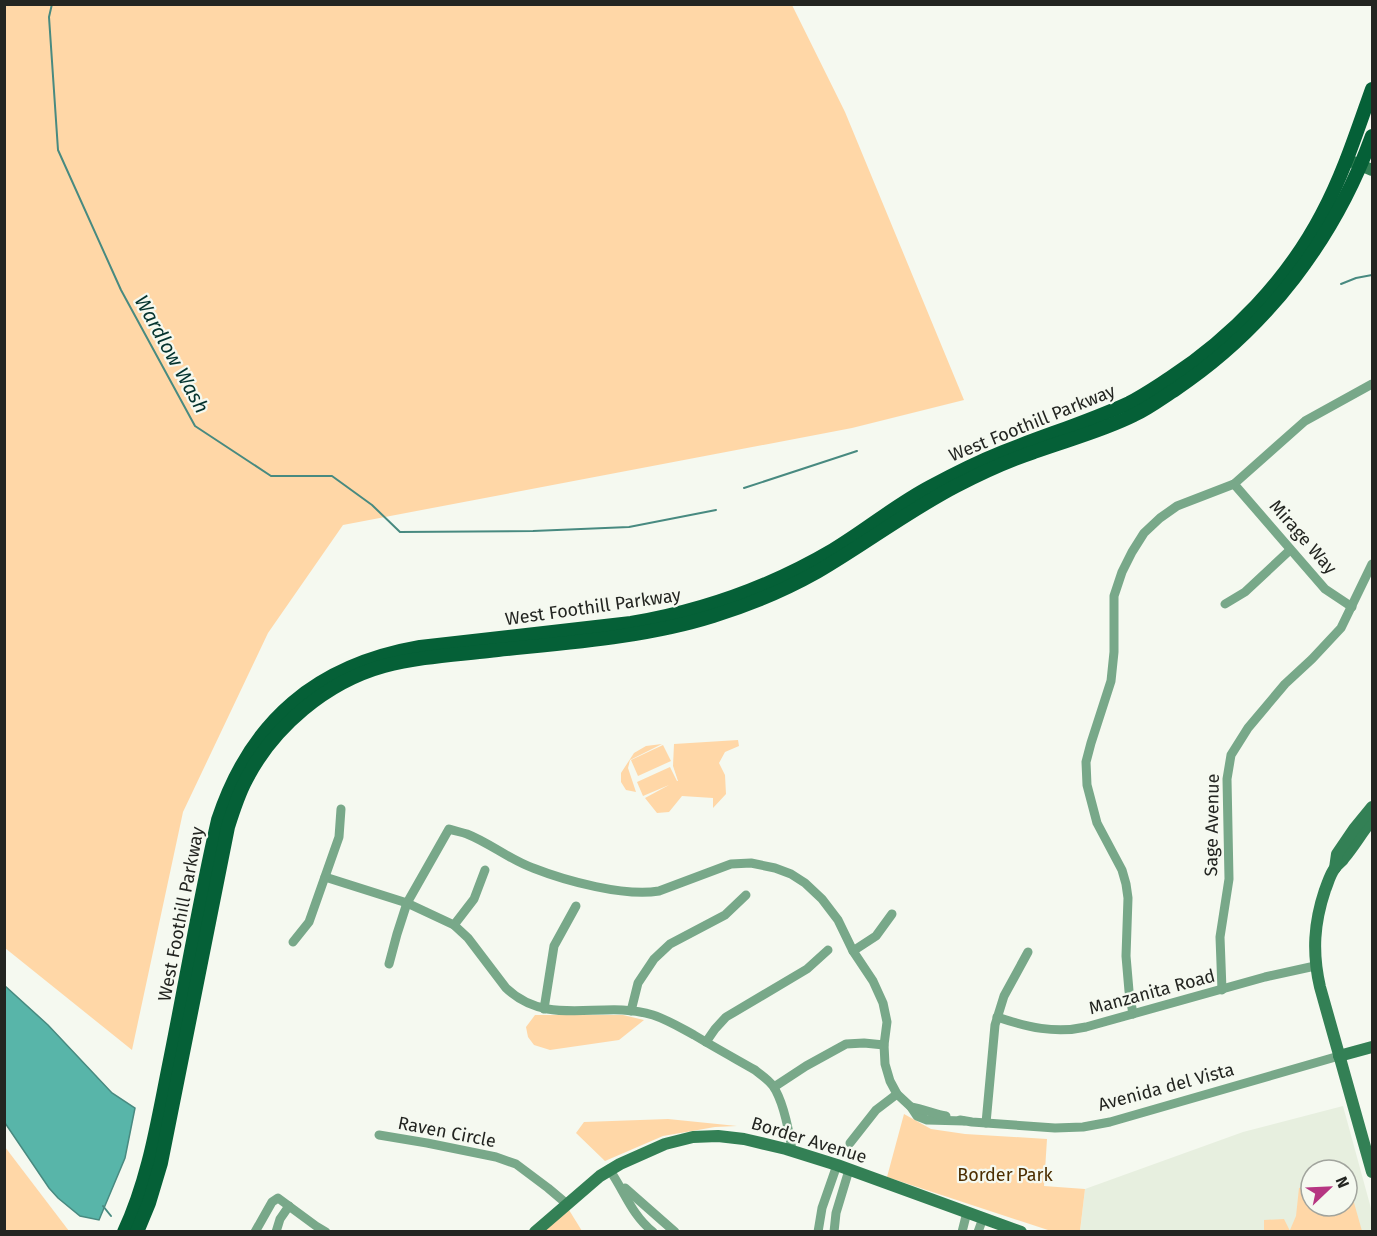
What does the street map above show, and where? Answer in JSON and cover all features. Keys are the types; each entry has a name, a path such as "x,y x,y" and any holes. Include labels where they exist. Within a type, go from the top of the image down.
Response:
{"main road":[{"name":"West Foothill Parkway","path":"123,1232 144,1182 158,1125 213,842 225,798 260,738 290,705 331,676 355,665 395,652 420,647 631,623 662,618 729,599 771,582 835,549 916,495 946,479 1004,452 1132,401 1179,372 1236,327 1289,267 1322,214 1348,155 1372,90"},
{"name":"West Foothill Parkway","path":"136,1232 149,1203 160,1163 228,827 246,780 260,757 285,726 326,693 367,672 383,667 413,660 634,634 714,616 753,602 817,572 920,506 959,484 1031,452 1112,425 1136,414 1189,380 1222,354 1268,310 1307,260 1368,163 1372,136"},
{"path":"160,1163 159,1146 171,1085 168,1070"}],"street":[{"path":"1348,155 1368,163"},
{"path":"1133,1014 1126,956 1128,898 1126,884 1122,870 1097,823 1087,785 1086,762 1111,681 1114,652 1114,596 1122,572 1144,533 1160,518 1177,506 1234,484 1305,421 1372,384"},
{"name":"Mirage Way","path":"1234,484 1325,589 1352,607"},
{"path":"1225,604 1245,592 1290,550"},
{"name":"Sage Avenue","path":"1222,990 1220,937 1228,879 1227,779 1231,755 1248,728 1285,684 1341,628 1372,564"},
{"path":"1372,807 1337,854 1335,868 1319,907 1315,966 1372,1172"},
{"path":"293,942 309,922 339,837 341,809"},
{"path":"1335,868 1372,820"},
{"name":"Avenida del Vista","path":"408,903 449,829 467,834 532,868 590,886 636,893 659,891 731,864 751,863 791,874 817,894 838,920 853,951 873,981 883,1003 887,1022 884,1045 885,1064 890,1081 897,1094 917,1116 927,1120 1055,1128 1083,1127 1110,1122 1372,1047"},
{"path":"454,925 474,899 485,870"},
{"path":"325,877 408,903 454,925 468,938 506,988 525,1002 544,1009 631,1011 650,1014 706,1042 760,1074 774,1087 789,1127 789,1149"},
{"path":"631,1011 638,983 654,959 670,944 725,915 746,895"},
{"path":"389,964 408,903"},
{"path":"544,1009 554,946 576,906"},
{"path":"853,951 876,936 891,914"},
{"path":"706,1042 726,1017 807,969 828,950"},
{"path":"986,1123 995,1025 1004,996 1028,952"},
{"name":"Manzanita Road","path":"998,1017 1040,1029 1086,1028 1265,977 1315,966"},
{"path":"774,1087 846,1044 884,1045"},
{"path":"850,1143 876,1110 897,1094"},
{"name":"Raven Circle","path":"379,1135 474,1152 516,1164 567,1204"},
{"name":"Border Avenue","path":"535,1232 609,1169 665,1144 693,1137 718,1136 789,1149 1021,1232"},
{"path":"818,1232 822,1208 837,1165"},
{"path":"609,1169 634,1212 653,1232"},
{"path":"834,1232 836,1213 849,1170"},
{"path":"617,1181 675,1232"},
{"path":"255,1232 272,1202 278,1198 326,1232"},
{"path":"276,1232 280,1219 289,1206"},
{"path":"962,1232 967,1212"},
{"path":"978,1232 982,1218"}],"shaded area":[{"path":"1343,1106 1357,1158 1299,1158 1299,1218 1359,1218 1359,1164 1372,1212 1372,1231 1080,1232 1085,1189 1243,1132"}],"green space":[{"path":"4,5 792,5 845,112 964,400 852,428 343,525 268,633 183,812 132,1050 5,948"},
{"path":"738,740 739,746 725,752 719,763 725,775 726,794 713,808 713,798 682,796 669,812 657,813 645,798 669,785 643,796 637,782 670,767 678,781 673,766 674,744"},
{"path":"662,744 630,760 628,768 636,792 626,790 621,782 621,773 634,753 646,746"},
{"path":"663,745 671,761 638,776 631,760"},
{"path":"535,1015 623,1015 644,1020 619,1040 550,1050 534,1045 528,1037 526,1027"},
{"name":"Border Park","path":"904,1114 931,1129 965,1134 1047,1139 1044,1186 1085,1189 1080,1231 1051,1231 887,1177"},
{"path":"668,1119 737,1126 715,1127 663,1136 605,1161 576,1133 584,1122"},
{"path":"5,1147 69,1231 5,1231"},
{"path":"1299,1188 1299,1218 1358,1218 1362,1231 1291,1231 1296,1216"},
{"path":"569,1210 582,1231 543,1232"},
{"path":"1284,1219 1290,1231 1264,1231 1264,1220"}],"water":[{"path":"4,985 48,1025 112,1093 135,1108 125,1158 99,1220 80,1216 58,1198 5,1123"}],"waterway":[{"name":"Wardlow Wash","path":"52,4 49,17 58,150 121,290 195,426 271,476 332,476 372,505 400,532 533,531 629,527 716,510"},
{"name":"Wardlow Wash","path":"1341,284 1372,275"},
{"name":"Wardlow Wash","path":"744,488 857,451"},
{"path":"103,1206 111,1216"}]}
